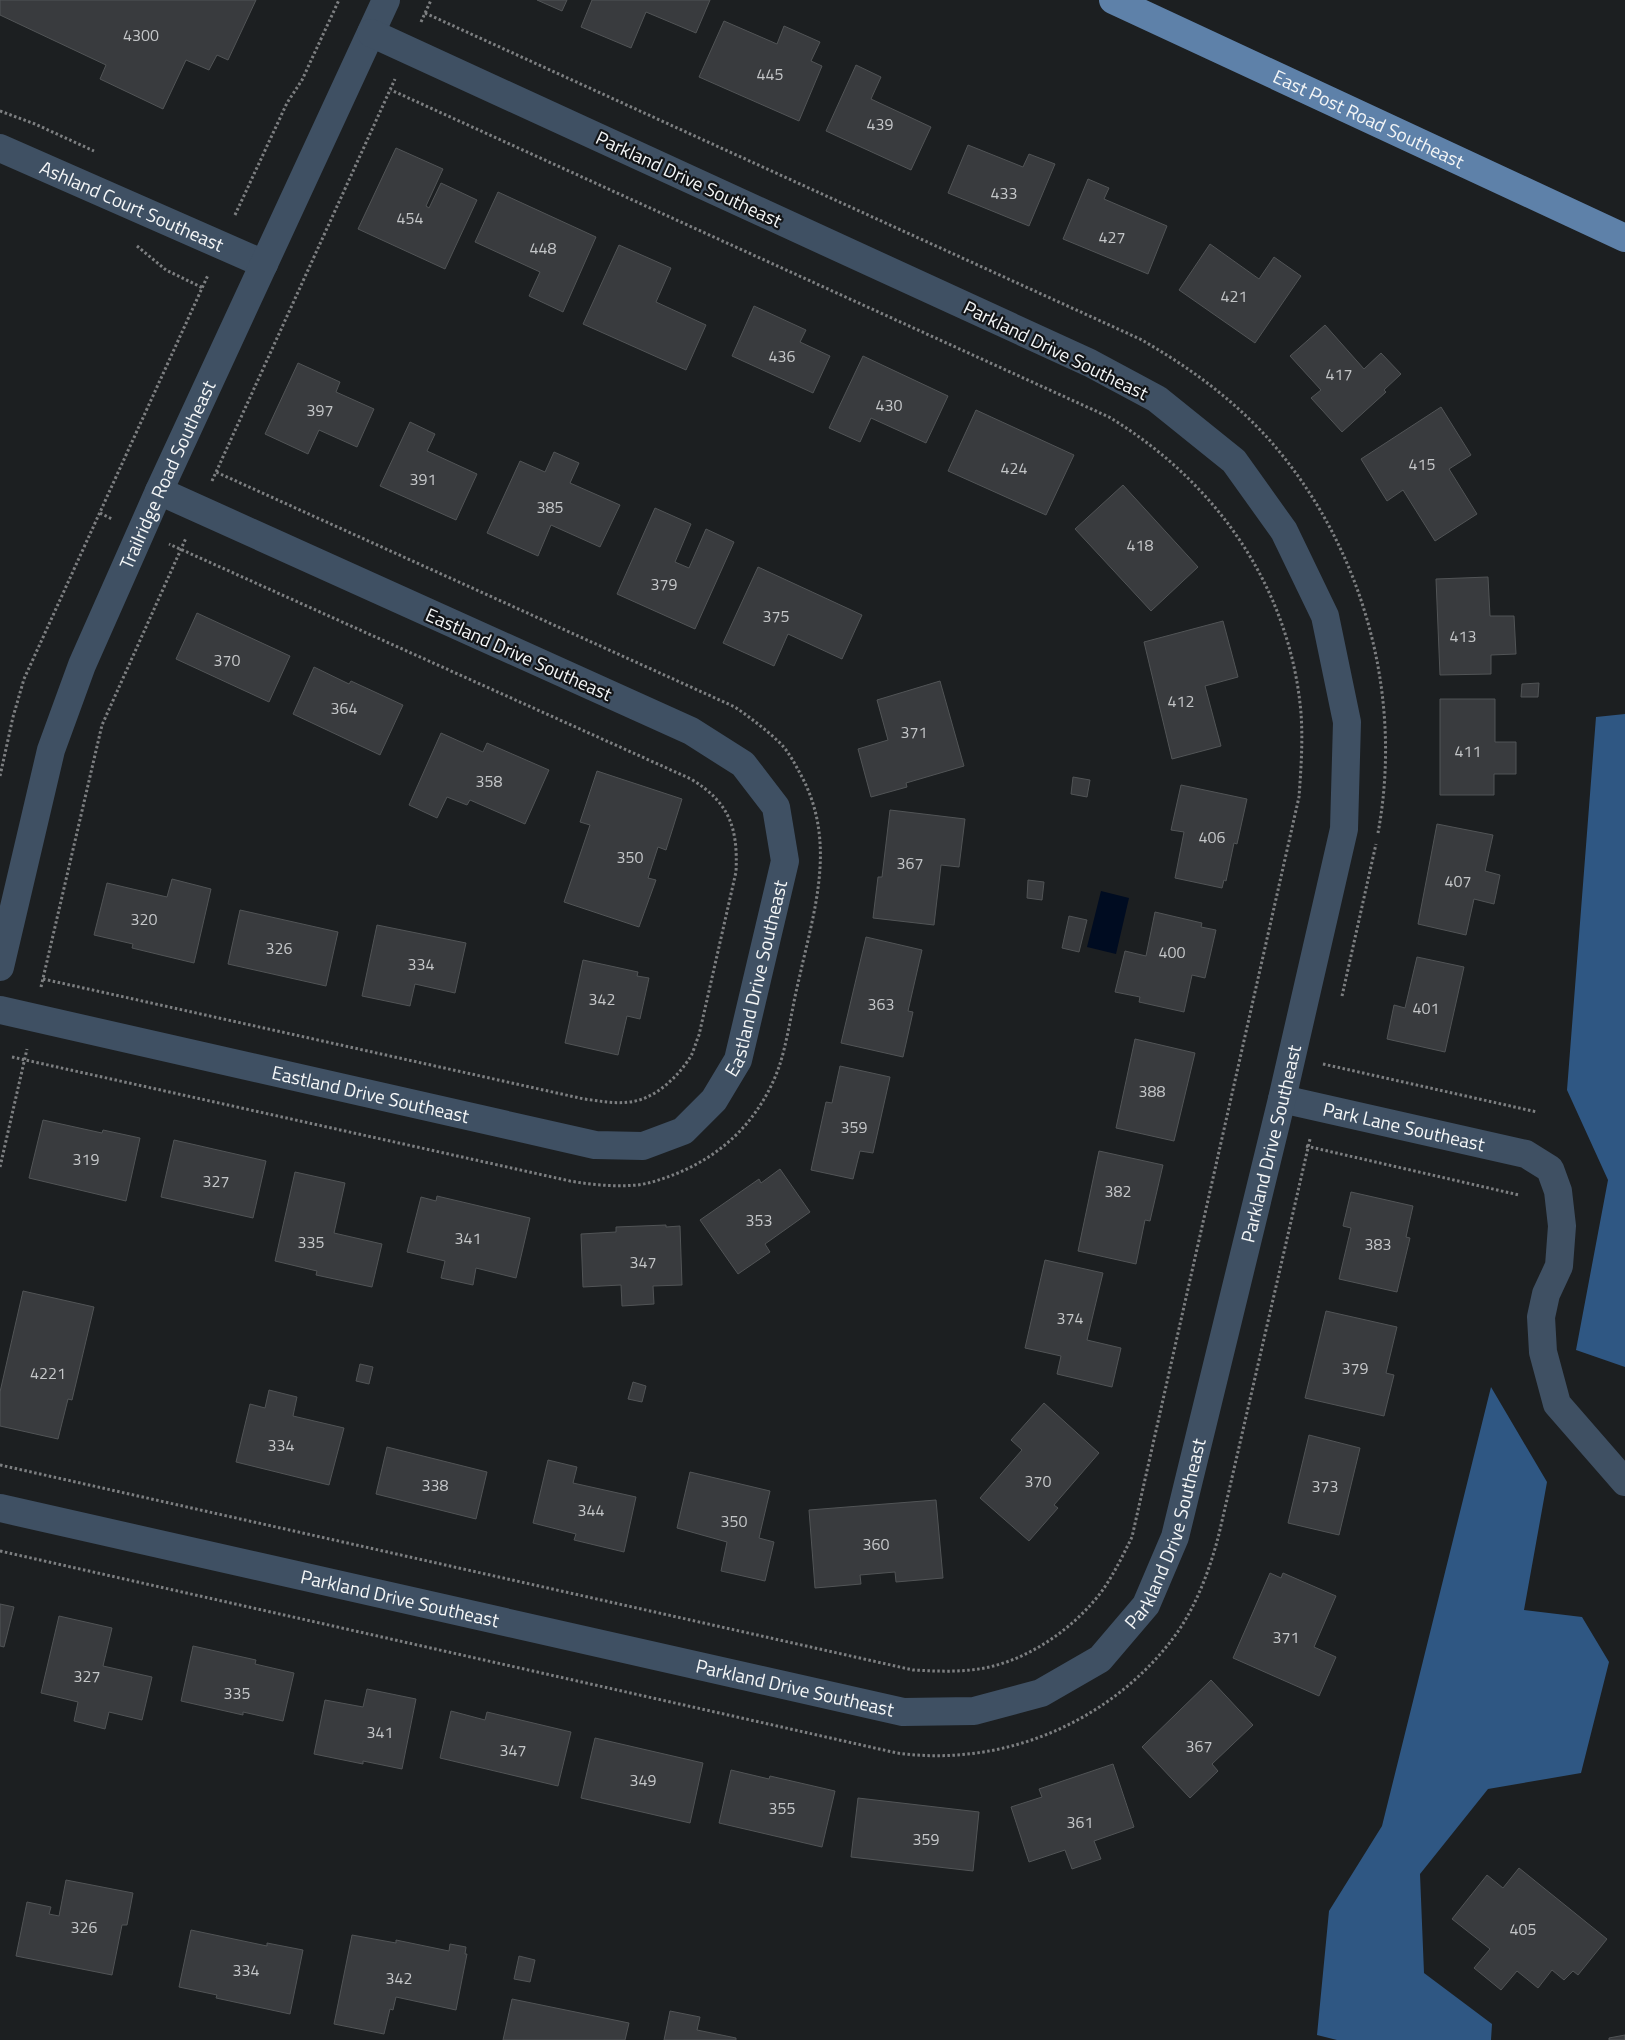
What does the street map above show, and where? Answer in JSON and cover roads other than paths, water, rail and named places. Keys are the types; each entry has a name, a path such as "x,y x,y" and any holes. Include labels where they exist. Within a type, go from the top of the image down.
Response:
{"main road":[{"name":"East Post Road Southeast","path":"1112,0 1625,238"}],"street":[{"name":"Trailridge Road Southeast","path":"0,967 51,750 82,665 386,0"},
{"name":"Parkland Drive Southeast","path":"0,1508 903,1712 974,1711 1041,1693 1100,1660 1146,1605 1175,1537 1282,1099 1344,829 1347,722 1325,616 1284,531 1234,462 1157,399 1090,363 371,33"},
{"name":"Ashland Court Southeast","path":"0,148 264,264"},
{"name":"Eastland Drive Southeast","path":"0,1010 595,1144 643,1146 683,1131 714,1100 738,1060 785,861 776,807 743,764 691,731 160,491"},
{"name":"Park Lane Southeast","path":"1282,1099 1526,1154 1550,1169 1558,1191 1562,1226 1559,1266 1546,1294 1542,1317 1543,1352 1557,1404 1625,1482"}]}
